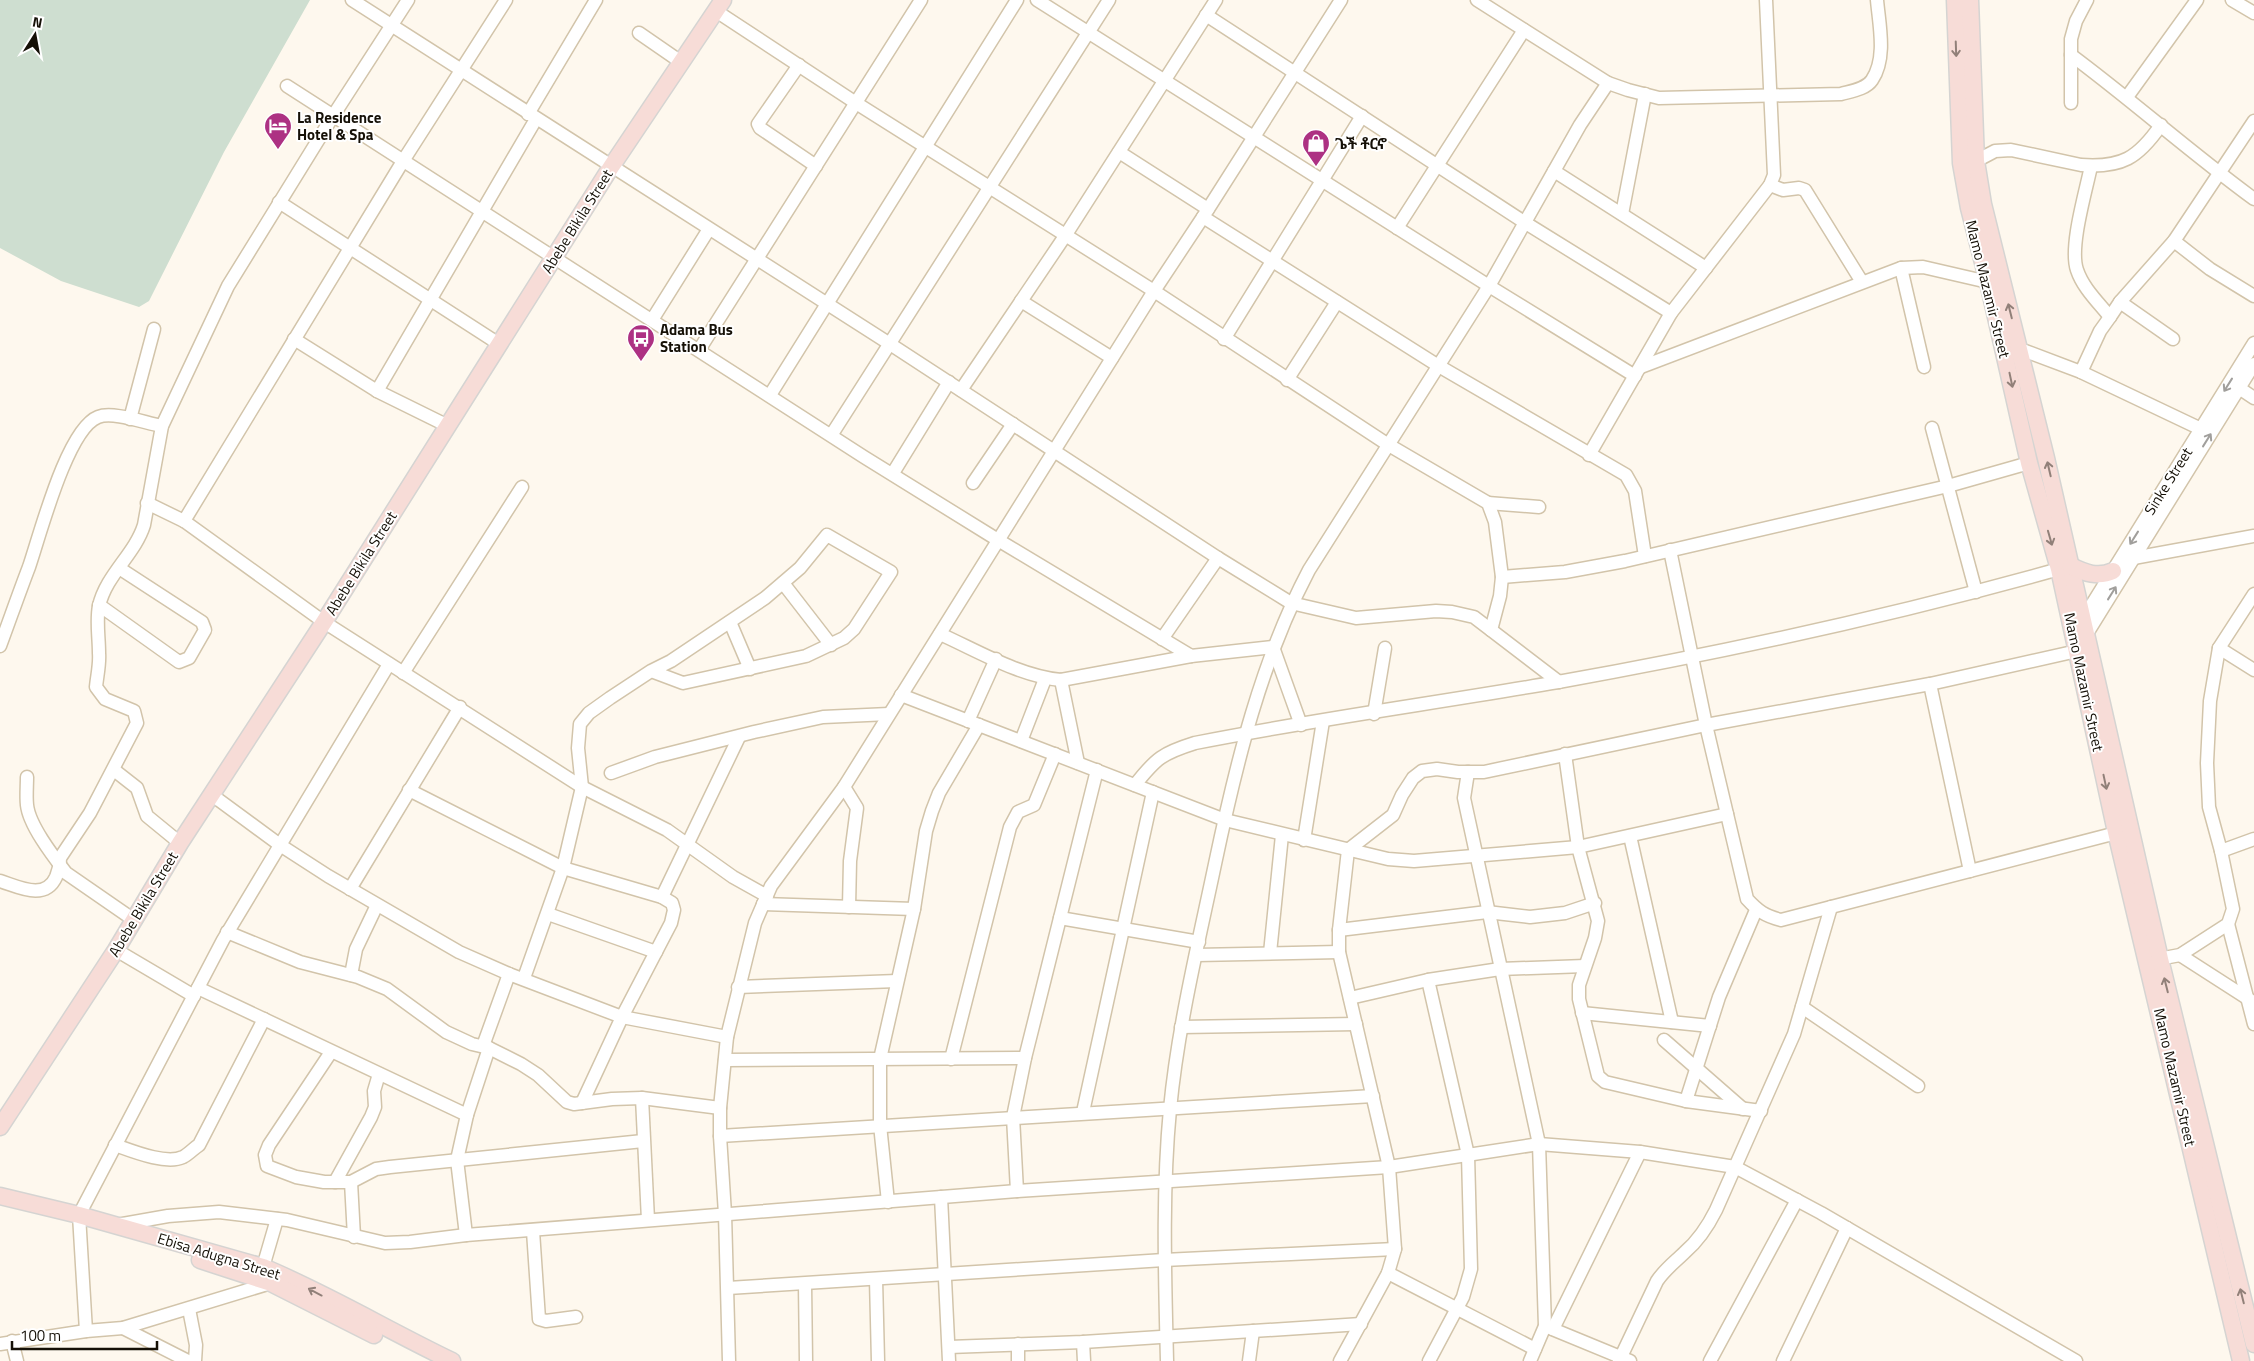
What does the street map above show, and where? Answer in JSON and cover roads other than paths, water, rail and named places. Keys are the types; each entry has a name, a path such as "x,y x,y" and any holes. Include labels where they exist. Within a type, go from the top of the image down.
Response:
{"main road":[{"name":"Mamo Mazamir Street","path":"1954,0 1960,162 1969,208 2020,349 2078,633 2154,960 2242,1361"},
{"name":"Mamo Mazamir Street","path":"1970,0 1976,160 1995,280 2029,463 2065,568"},
{"name":"Abebe Bikila Street","path":"0,1127 116,950 180,843 324,622 611,167 719,5"},
{"path":"2065,568 2096,575 2106,574 2122,563"},
{"name":"Mamo Mazamir Street","path":"2154,960 2254,1344"},
{"name":"Ebisa Adugna Street","path":"0,1196 278,1279 452,1361"},
{"name":"Ebisa Adugna Street","path":"0,1204 114,1225 263,1267 278,1279 427,1361"}],"street":[{"path":"352,0 949,382 1218,558 1291,603 1356,618 1436,611 1452,612 1474,617 1560,682"},
{"path":"0,881 31,890 45,891 50,886 60,866 60,858 90,813 137,723 137,716 134,711 105,699 96,687 99,655 99,605 119,568 140,540 162,426 228,286 333,116 408,0"},
{"path":"184,521 403,160 506,0"},
{"path":"377,391 481,211 596,0"},
{"path":"699,350 921,0"},
{"path":"770,395 1017,0"},
{"path":"1036,0 1489,286 1638,371"},
{"path":"832,434 1109,0"},
{"path":"961,390 1065,236 1216,0"},
{"path":"729,1361 728,1288 720,1108 727,1037 738,987 755,923 771,886 844,787 1154,291 1341,0"},
{"path":"1477,0 1608,82 1659,98 1771,94 1841,94 1858,90 1872,81 1880,63 1877,0"},
{"path":"1589,455 1671,313 1770,185 1774,175 1766,0"},
{"path":"2071,103 2072,39 2076,21 2088,0"},
{"path":"2127,97 2197,0"},
{"path":"2232,0 2254,13"},
{"path":"719,5 799,65 856,103 1154,291 1286,380 1387,444 1488,503 1539,507"},
{"path":"1206,15 1524,222 1671,313"},
{"path":"1396,228 1524,30"},
{"path":"639,34 681,62"},
{"path":"2071,54 2127,97 2218,173 2254,199"},
{"path":"799,65 758,124 760,128 816,166"},
{"path":"1167,1361 1164,1260 1170,1109 1181,1027 1225,820 1273,648 1291,603 1309,570 1437,365 1489,286 1524,222 1608,82"},
{"path":"287,86 998,540 1191,656"},
{"path":"1622,214 1645,94"},
{"path":"1224,339 1362,116"},
{"path":"2081,372 2100,331 2120,302 2174,241 2254,121"},
{"path":"1976,160 1995,151 2011,150 2091,166 2133,157 2146,147 2161,125"},
{"path":"1119,152 1272,261 1437,365 1626,475 1635,491 1645,556"},
{"path":"2091,166 2074,257 2076,268 2083,283 2110,317"},
{"path":"1554,171 1706,268"},
{"path":"1770,185 1783,190 1799,188 1805,190 1862,282"},
{"path":"279,202 499,344"},
{"path":"652,320 709,229"},
{"path":"2174,241 2210,269 2254,296"},
{"path":"1638,371 1901,268 1923,267 1995,280"},
{"path":"1901,268 1924,367"},
{"path":"1021,301 1112,358"},
{"path":"1286,380 1337,302"},
{"path":"2120,302 2173,339"},
{"path":"130,419 154,328"},
{"path":"294,339 377,391 448,426"},
{"name":"Sinke Street","path":"2078,633 2254,343"},
{"path":"2020,349 2081,372 2201,429"},
{"name":"Sinke Street","path":"2078,633 2122,563 2254,364"},
{"path":"893,473 949,382"},
{"path":"2239,388 2254,398"},
{"path":"0,646 57,481 72,449 87,426 96,418 108,414 162,426"},
{"path":"973,483 1013,424"},
{"path":"1932,428 1976,592"},
{"path":"1502,577 1588,569 1948,486 2029,463"},
{"path":"403,673 522,488"},
{"path":"148,503 184,521 324,622 460,707 582,787 668,830 765,900 849,907 914,909"},
{"path":"1488,503 1496,522 1502,577 1500,596 1491,630"},
{"path":"524,978 563,868 582,787 578,748 580,724 589,714 651,671 671,662 765,598 800,568 827,535 891,572 854,629 844,638 806,656 683,683 651,671"},
{"path":"2122,563 2254,536"},
{"path":"1670,550 1691,657 1726,814 1747,899 1756,910 1766,916 1781,920 2124,831"},
{"path":"1162,639 1218,558"},
{"path":"99,605 179,662 189,658 205,630 202,622 119,568"},
{"path":"1135,785 1153,762 1170,751 1196,743 1560,682 1691,657 1976,592 2065,568"},
{"path":"783,583 831,645"},
{"path":"2254,594 2219,648 2210,701 2207,763 2210,807 2233,909 2228,924 2250,1000 2254,1024"},
{"path":"2239,615 2254,612"},
{"path":"730,622 750,669"},
{"path":"1340,1361 1388,1273 1395,1249 1389,1167 1339,952 1339,930 1348,850 1393,815 1402,794 1413,778 1422,772 1437,769 1484,772 1706,725 1930,684 2078,633"},
{"path":"940,634 1046,679 1061,680 1191,656 1273,648"},
{"path":"1273,648 1301,725"},
{"path":"1374,714 1385,648"},
{"path":"2219,648 2254,670"},
{"path":"888,1202 880,1125 880,1059 896,981 914,909 926,830 939,793 973,722 996,659"},
{"path":"86,1331 79,1220 115,1145 227,932 389,664"},
{"path":"1021,741 1046,679"},
{"path":"1061,680 1078,763"},
{"path":"1930,684 1970,871"},
{"path":"901,695 1225,820 1282,835 1401,861 1578,847 1726,814"},
{"path":"350,889 460,707"},
{"path":"611,773 655,757 824,717 889,714"},
{"path":"1304,840 1323,721"},
{"path":"662,897 686,843 739,737"},
{"path":"951,1059 1012,820 1018,812 1034,805 1055,754"},
{"path":"1565,754 1578,847 1595,903 1598,921 1579,985 1582,1013 1598,1076 1605,1082 1686,1101 1761,1112"},
{"path":"114,770 137,788 148,816 180,843"},
{"path":"1016,1191 1013,1117 1025,1058 1096,770"},
{"path":"1468,772 1464,798 1478,856 1487,912 1539,1144 1549,1327"},
{"path":"27,777 27,806 32,823 60,866 66,873 134,920"},
{"path":"844,787 857,808 850,861 849,907"},
{"path":"409,790 563,868 662,897 672,903 674,910 672,923 622,1018 582,1103"},
{"path":"1083,1112 1153,792"},
{"path":"212,794 280,845 350,889 459,952 508,974 524,978 622,1018 727,1037"},
{"path":"1270,953 1282,835"},
{"path":"1630,836 1672,1022"},
{"path":"2221,851 2254,839"},
{"path":"1339,930 1487,912 1530,917 1565,913 1595,903"},
{"path":"351,975 356,949 377,905"},
{"path":"1549,1327 1623,1360 1657,1281 1665,1270 1694,1243 1709,1225 1736,1167 1794,1034 1831,907"},
{"path":"1686,1101 1719,997 1756,910"},
{"path":"548,914 656,952"},
{"path":"1060,918 1122,929 1198,948 1270,953 1339,952"},
{"path":"2154,960 2180,954 2228,924"},
{"path":"227,932 300,962 351,975 386,989 446,1032 472,1044 486,1047 521,1064 538,1075 568,1102 582,1103 642,1098 720,1108"},
{"path":"116,950 196,992 264,1019 467,1115"},
{"path":"2180,954 2250,1000"},
{"path":"1350,998 1428,980 1500,969 1585,966"},
{"path":"466,1235 457,1160 467,1115 508,974"},
{"path":"1428,980 1468,1155 1471,1269 1458,1309 1428,1361"},
{"path":"738,987 896,981"},
{"path":"1802,1007 1918,1086"},
{"path":"1582,1013 1710,1026"},
{"path":"115,1145 145,1156 172,1159 183,1157 199,1145 264,1019"},
{"path":"1181,1027 1356,1024"},
{"path":"1664,1040 1744,1109"},
{"path":"331,1052 270,1145 264,1160 267,1166 296,1177 351,1182 376,1169 643,1141"},
{"path":"725,1060 1025,1058"},
{"path":"335,1182 371,1117 375,1107 374,1091 379,1074"},
{"path":"720,1136 1083,1112 1170,1109 1373,1096"},
{"path":"642,1098 648,1220"},
{"path":"114,1225 168,1216 219,1212 277,1219 385,1243 410,1242 466,1235 1016,1191 1389,1167 1539,1144 1640,1152 1736,1167 1846,1228 2072,1360"},
{"path":"1530,1361 1640,1152"},
{"path":"351,1182 354,1237"},
{"path":"941,1197 949,1361"},
{"path":"1710,1361 1797,1200"},
{"path":"263,1267 277,1219"},
{"path":"1783,1361 1846,1228"},
{"path":"533,1231 539,1319 546,1321 576,1317"},
{"path":"728,1288 1164,1260 1395,1249"},
{"path":"1388,1273 1535,1349"},
{"path":"16,1361 6,1342 123,1328 189,1309 278,1279"},
{"path":"876,1279 878,1361"},
{"path":"804,1284 806,1361"},
{"path":"189,1309 196,1345 195,1361"},
{"path":"949,1347 1083,1342 1361,1324"},
{"path":"123,1328 188,1361"},
{"path":"1249,1361 1253,1331"},
{"path":"1083,1342 1084,1361"},
{"path":"1018,1344 1018,1361"}],"place":[{"name":"La Residence Hotel & Spa","path":"278,150"},
{"name":"ጌች ቶርኖ","path":"1316,167"},
{"name":"Adama Bus Station","path":"641,362"}]}
